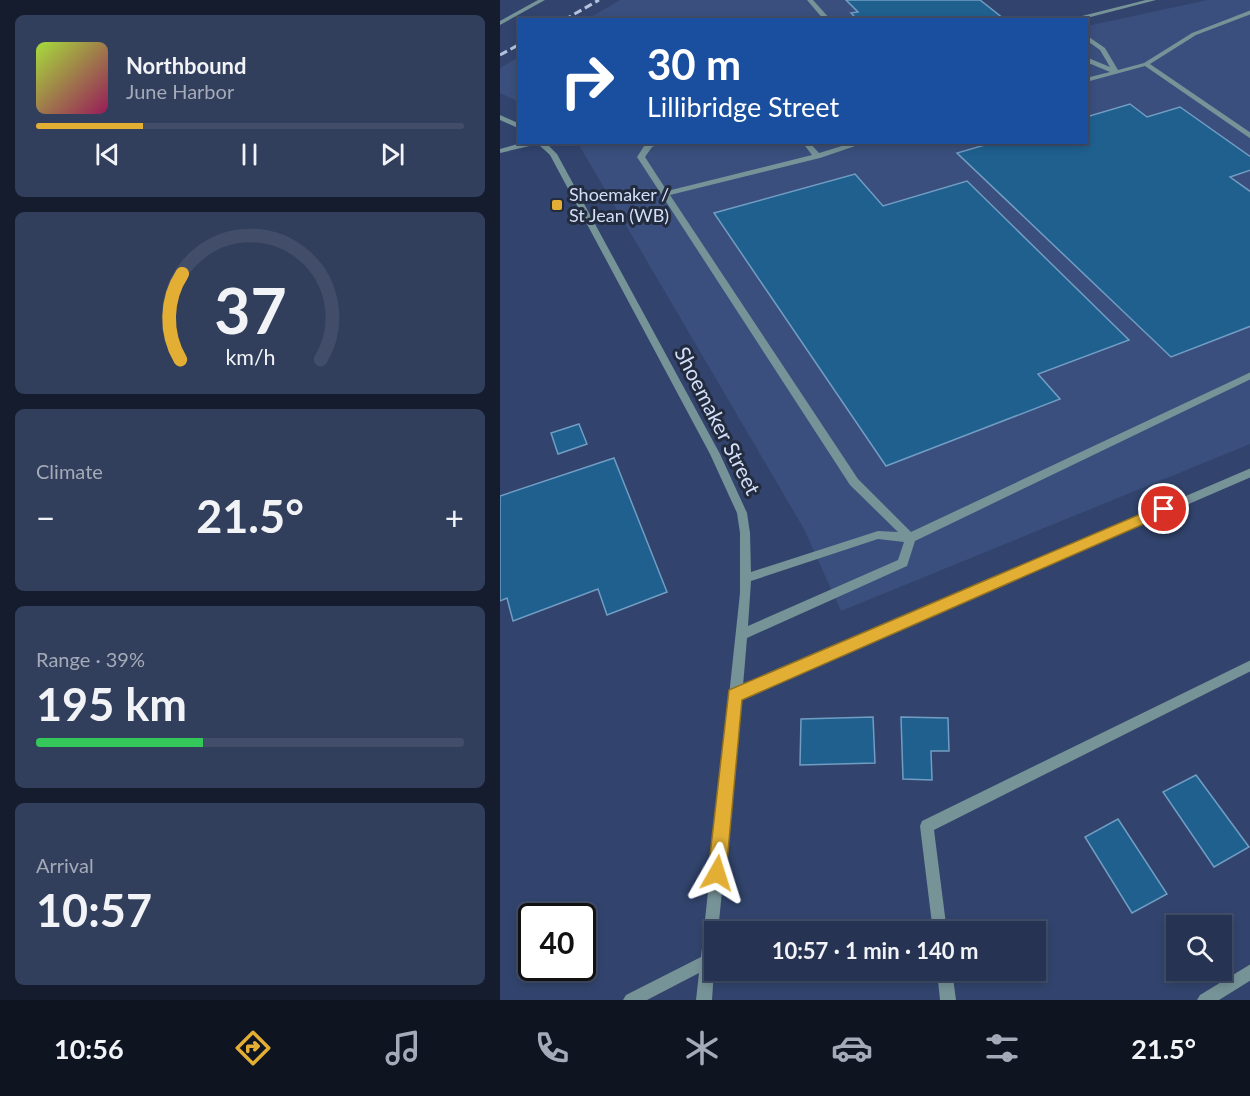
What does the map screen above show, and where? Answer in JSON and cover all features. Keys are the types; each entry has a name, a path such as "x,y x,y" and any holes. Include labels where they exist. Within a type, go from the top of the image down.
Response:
{"street":[{"path":"500,23 542,0"},
{"path":"810,0 826,18"},
{"path":"1077,18 1153,0"},
{"path":"1088,79 1146,63 1194,34 1250,12"},
{"path":"1088,38 1103,49 1116,72"},
{"path":"1088,60 1116,72"},
{"path":"1146,63 1250,137"},
{"path":"500,117 518,126"},
{"path":"500,151 530,144"},
{"name":"Shoemaker Street","path":"540,144 553,154 715,454 742,513 746,578 712,921"},
{"path":"653,144 649,145 641,157 854,482 910,538"},
{"path":"807,144 817,156"},
{"path":"666,194 857,144"},
{"path":"746,578 878,535 910,538 1250,375"},
{"path":"735,696 1250,472"},
{"path":"741,634 903,562 910,538"},
{"path":"939,921 927,826 1250,664"},
{"path":"631,1000 704,963"},
{"path":"1205,1000 1250,971"},
{"name":"Shoemaker Street","path":"704,1000 706,981"},
{"path":"945,981 948,1000"}],"shaded area":[{"path":"620,0 981,0 1005,18 589,18"},
{"path":"1208,0 1250,0 1250,444 841,611 804,529 579,145 1088,144 1088,26"},
{"path":"518,58 518,102 500,93 500,68"}],"building":[{"path":"846,0 980,0 1003,18 856,18 851,13 858,12"},
{"path":"1130,104 1147,117 1180,107 1251,157 1251,170 1230,177 1251,192 1251,326 1171,357 957,153 988,144 1088,144 1088,116"},
{"path":"855,174 883,206 967,181 1129,340 1038,374 1060,399 886,466 714,213"},
{"path":"579,424 587,444 558,454 551,433"},
{"path":"614,458 667,592 607,615 598,589 513,621 507,598 500,601 500,496"},
{"path":"873,717 875,763 800,765 801,719"},
{"path":"901,717 948,718 949,751 931,751 932,780 903,779"},
{"path":"1196,775 1249,847 1214,867 1163,792"},
{"path":"1118,819 1167,894 1132,913 1085,837"}],"railway":[{"path":"568,18 599,0"},
{"path":"500,55 518,45"}],"place":[{"name":"Shoemaker / St Jean (WB)","path":"557,205"}],"route":[{"path":"717,873 735,696 1164,509"}]}
